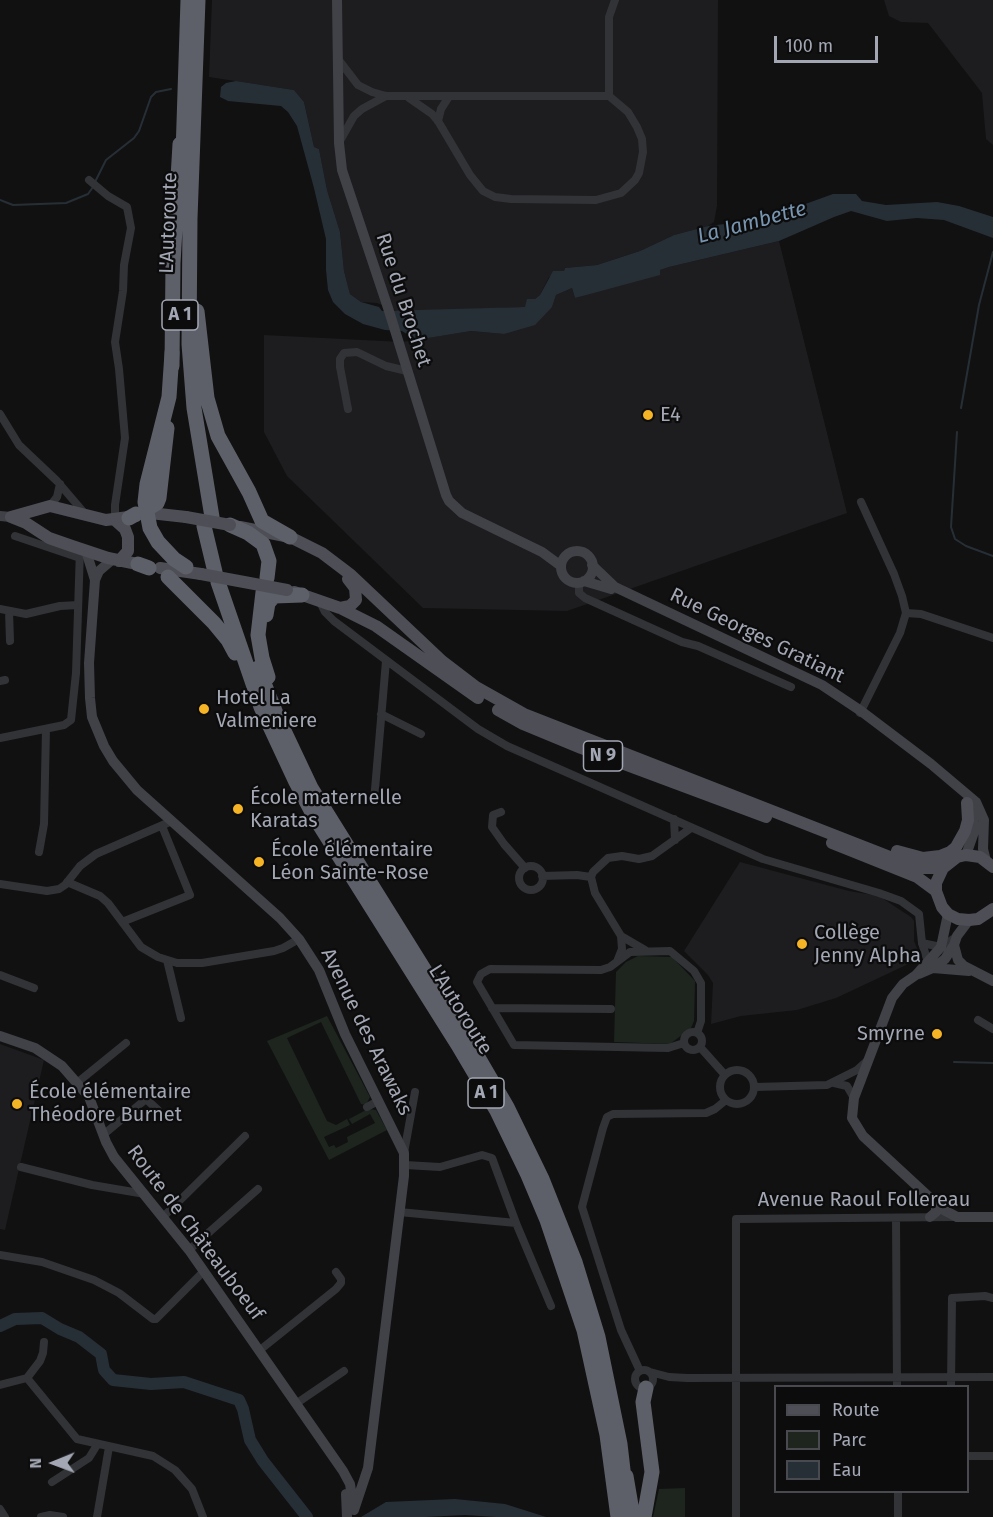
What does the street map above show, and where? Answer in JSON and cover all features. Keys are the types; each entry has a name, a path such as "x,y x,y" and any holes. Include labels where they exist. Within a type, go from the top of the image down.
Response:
{"highway":[{"name":"L'Autoroute","path":"188,0 183,114 180,290 182,353 192,455 213,522"},
{"name":"L'Autoroute","path":"198,0 190,218 189,344 194,408 213,522 210,575 261,707 291,772 315,816 464,1054 497,1111 528,1175 547,1220 584,1330 607,1436 618,1517"},
{"path":"139,513 164,446 173,396 174,218 183,114"},
{"path":"190,218 194,287 207,398 215,429 262,521 290,537"},
{"path":"172,353 169,397 144,502 150,528 158,542 174,559 210,575"},
{"path":"213,522 248,533 263,544 269,561 259,620 260,646 266,671 312,788"},
{"path":"153,569 203,612 228,640 261,707"},
{"name":"L'Autoroute","path":"210,575 245,634 277,716 312,788 465,1035 527,1144 575,1262 598,1336 620,1444 628,1517"},
{"path":"282,712 268,659 266,611 272,597 292,593"},
{"path":"644,1517 652,1472 643,1402 650,1380"},
{"path":"620,1444 633,1517"}],"main road":[{"name":"Rue du Brochet","path":"337,0 339,143 342,170 449,501 471,519 542,552 561,566"},
{"path":"5,517 45,508 99,519 139,513 213,522"},
{"path":"40,532 35,518 45,508"},
{"path":"95,580 99,571 125,555 129,544 125,529 139,513"},
{"path":"5,517 82,553 153,569 210,575"},
{"name":"N 9","path":"213,522 290,537 332,560 351,575 442,662 498,701 543,723 918,867 942,868"},
{"path":"574,551 582,552 589,557 592,566 614,589 566,578 561,566 562,561 574,551"},
{"name":"Rue du Brochet","path":"542,552 568,554"},
{"name":"Avenue des Arawaks","path":"82,553 95,580 89,663 92,717 104,746 125,776 167,823 280,918 299,939 319,970 345,1034 404,1153 405,1165 366,1477 351,1508"},
{"path":"332,560 356,592 353,604 340,608"},
{"path":"581,582 590,574 592,566"},
{"name":"N 9","path":"210,575 320,600 340,608 376,626 468,691 523,724 906,873 926,882 936,891"},
{"name":"Rue Georges Gratiant","path":"614,589 822,685 860,712 964,796"},
{"path":"804,824 916,857 932,858 950,852 961,840 967,824 964,796"},
{"path":"964,796 974,816 975,829 966,855"},
{"path":"964,796 976,802 982,813 983,849 990,864"},
{"path":"990,864 966,855 949,861 942,868 936,883 936,891 942,907 948,914 958,919 978,919 993,909"},
{"path":"931,965 941,948 948,914"},
{"path":"957,1217 936,1203 858,1131 852,1118 854,1098 892,998 903,984 931,965 945,959 969,920"},
{"path":"956,940 961,963 972,972"},
{"path":"931,965 972,972 993,981"},
{"name":"Route de Châteauboeuf","path":"0,1036 35,1048 62,1066 78,1082 89,1097 114,1157 189,1250 346,1476 351,1508"},
{"path":"930,1217 936,1212 936,1203"},
{"name":"Avenue Raoul Follereau","path":"957,1217 993,1217"},
{"path":"351,1508 366,1477"}],"street":[{"path":"609,96 609,17 615,0"},
{"path":"338,58 358,85 386,96 409,98 609,96 628,112 637,127 642,139 641,166 635,180 621,193 596,200 511,199 489,194 483,191 470,175 438,121 409,98"},
{"path":"339,143 354,116 386,96"},
{"path":"438,121 448,98"},
{"path":"89,180 127,207 131,228 115,342 121,383 124,438 115,505 139,513"},
{"path":"348,409 340,367 340,359 344,353 357,352 386,366 407,371"},
{"path":"0,414 19,445 60,484 86,515"},
{"path":"45,508 57,497 60,484"},
{"path":"860,712 900,633 906,613 903,596 861,502"},
{"path":"0,738 64,725 71,720 76,662 82,553 15,536"},
{"path":"581,582 579,593 585,598 682,642 698,646 791,687"},
{"path":"320,600 327,614 386,661 478,729 507,746 763,859 901,901 919,914 922,943 931,965"},
{"path":"0,609 32,613 60,606 78,605"},
{"path":"9,611 10,641"},
{"path":"906,613 928,616 993,638"},
{"path":"374,801 386,661"},
{"path":"76,662 89,663"},
{"path":"381,714 421,734"},
{"path":"39,852 44,824 46,729"},
{"path":"501,812 493,815 492,827 525,868"},
{"path":"674,819 675,840"},
{"path":"0,884 54,891 62,888 80,866 96,854 167,823 190,895 122,922"},
{"path":"618,960 622,949 621,936 595,893 591,877 593,872 609,858 652,856 692,828"},
{"path":"536,867 542,876 538,887 527,889 519,881 520,874 525,868 536,867"},
{"path":"542,876 591,877"},
{"path":"67,882 100,896 108,903 141,947 167,960 189,964 256,954 284,948 299,939"},
{"path":"621,936 646,950"},
{"path":"922,943 941,948 956,940"},
{"path":"684,1043 668,1048 514,1045 477,982 481,974 490,969 601,970 610,967 630,952 666,950 675,953 698,976 701,983 701,1021 697,1033"},
{"path":"167,960 181,1018"},
{"path":"0,975 34,988"},
{"path":"492,1008 611,1009"},
{"path":"978,1020 993,1029"},
{"path":"684,1043 684,1038 688,1033 697,1033"},
{"path":"697,1033 702,1040 700,1047"},
{"path":"78,1082 126,1043"},
{"path":"684,1043 691,1050 700,1047"},
{"path":"700,1047 725,1075"},
{"path":"755,1087 820,1086 833,1083 857,1070 868,1060"},
{"path":"735,1069 747,1072 754,1081 755,1087 752,1097 743,1103 733,1104 726,1100 720,1090 722,1079 735,1069"},
{"path":"833,1083 847,1086 854,1098"},
{"path":"404,1153 415,1092"},
{"path":"103,1135 146,1098 158,1110"},
{"path":"640,1371 621,1330 582,1207 603,1128 607,1117 611,1114 706,1113 715,1110 726,1100"},
{"path":"367,1107 378,1101"},
{"path":"163,1216 245,1136"},
{"path":"405,1165 440,1167 482,1155 492,1158 551,1306"},
{"path":"21,1167 92,1185 145,1194"},
{"path":"189,1250 258,1189"},
{"path":"399,1212 516,1223"},
{"name":"Avenue Raoul Follereau","path":"737,1378 736,1219 957,1217"},
{"path":"896,1218 897,1385"},
{"path":"0,1255 42,1262 94,1280 119,1293 153,1319 156,1319 204,1271"},
{"path":"260,1350 336,1289 341,1283 336,1272"},
{"path":"951,1385 952,1298 985,1296 993,1298"},
{"path":"0,1385 27,1378 40,1361 44,1342"},
{"path":"640,1371 645,1370 650,1380"},
{"path":"297,1403 344,1371"},
{"path":"640,1371 636,1381 639,1385 650,1380 669,1377 993,1377"},
{"path":"27,1378 73,1436 97,1445 153,1456 175,1470 192,1489 202,1517"},
{"path":"736,1517 737,1378"},
{"path":"52,1482 89,1458 97,1445"},
{"path":"97,1517 109,1447"},
{"path":"969,1456 993,1456"},
{"path":"898,1493 898,1517"},
{"path":"0,1509 5,1517"},
{"path":"41,1517 50,1515 63,1517"}],"shaded area":[{"path":"212,0 718,0 717,206 714,222 597,265 565,268 564,271 549,277 540,295 525,307 400,312 377,303 361,302 350,294 344,271 340,232 327,190 319,149 314,147 304,102 294,90 209,77"},
{"path":"884,0 993,0 993,145 986,139 982,93 928,23 901,22 889,16"},
{"path":"779,241 847,513 567,611 423,608 287,476 264,432 264,335 402,342 471,331 504,334 552,307 556,295 572,288 575,298 669,267"},
{"name":"Collège Jenny Alpha","path":"740,862 849,891 879,896 914,921 914,941 921,958 836,998 797,1010 741,1016 711,1024 713,983 684,951"},
{"name":"École élémentaire Théodore Burnet","path":"0,1044 44,1060 5,1230 0,1229"}],"green space":[{"path":"638,956 672,957 695,981 694,1021 691,1028 670,1044 614,1042 616,972 626,962"},
{"path":"327,1016 370,1097 366,1105 361,1104 321,1022 287,1038 327,1121 336,1125 347,1119 350,1125 324,1137 329,1147 334,1145 336,1148 348,1142 347,1137 375,1123 370,1114 352,1124 349,1119 368,1109 376,1110 387,1130 329,1160 267,1041"},
{"path":"685,1488 685,1517 653,1517 659,1489"}],"water":[{"path":"236,81 294,90 304,102 314,147 319,149 327,190 340,232 344,271 350,294 361,302 379,307 382,311 525,307 527,299 535,299 540,295 553,271 597,265 640,251 674,235 708,226 775,215 833,194 856,194 862,201 886,205 937,202 959,206 993,217 993,238 944,220 917,218 887,221 851,211 779,241 669,267 660,270 660,275 575,298 572,288 556,295 552,307 535,325 504,334 471,331 416,340 402,331 385,330 363,324 345,314 333,302 328,290 326,239 297,126 281,106 228,101 220,97 221,87 226,83"},
{"path":"455,1499 505,1504 546,1517 465,1515 361,1517 386,1502"}],"waterway":[{"name":"La Jambette","path":"95,182 106,160 134,138 139,131 151,97 156,92 171,89"},
{"name":"La Jambette","path":"0,200 13,205 66,203 88,194 93,187"},
{"path":"961,408 979,305 993,252"},
{"path":"957,432 951,527 955,539 966,546 993,556"},
{"path":"954,1062 993,1063"},
{"path":"0,1326 15,1319 42,1318 79,1337 101,1354 104,1370 113,1380 151,1384 184,1382 239,1400 250,1440 263,1461 307,1517"}],"place":[{"name":"E4","path":"648,415"},
{"name":"Hotel La Valmeniere","path":"204,709"},
{"name":"École maternelle Karatas","path":"238,809"},
{"name":"École élémentaire Léon Sainte-Rose","path":"259,862"},
{"name":"Collège Jenny Alpha","path":"802,944"},
{"name":"Smyrne","path":"937,1034"},
{"name":"École élémentaire Théodore Burnet","path":"17,1104"}]}
